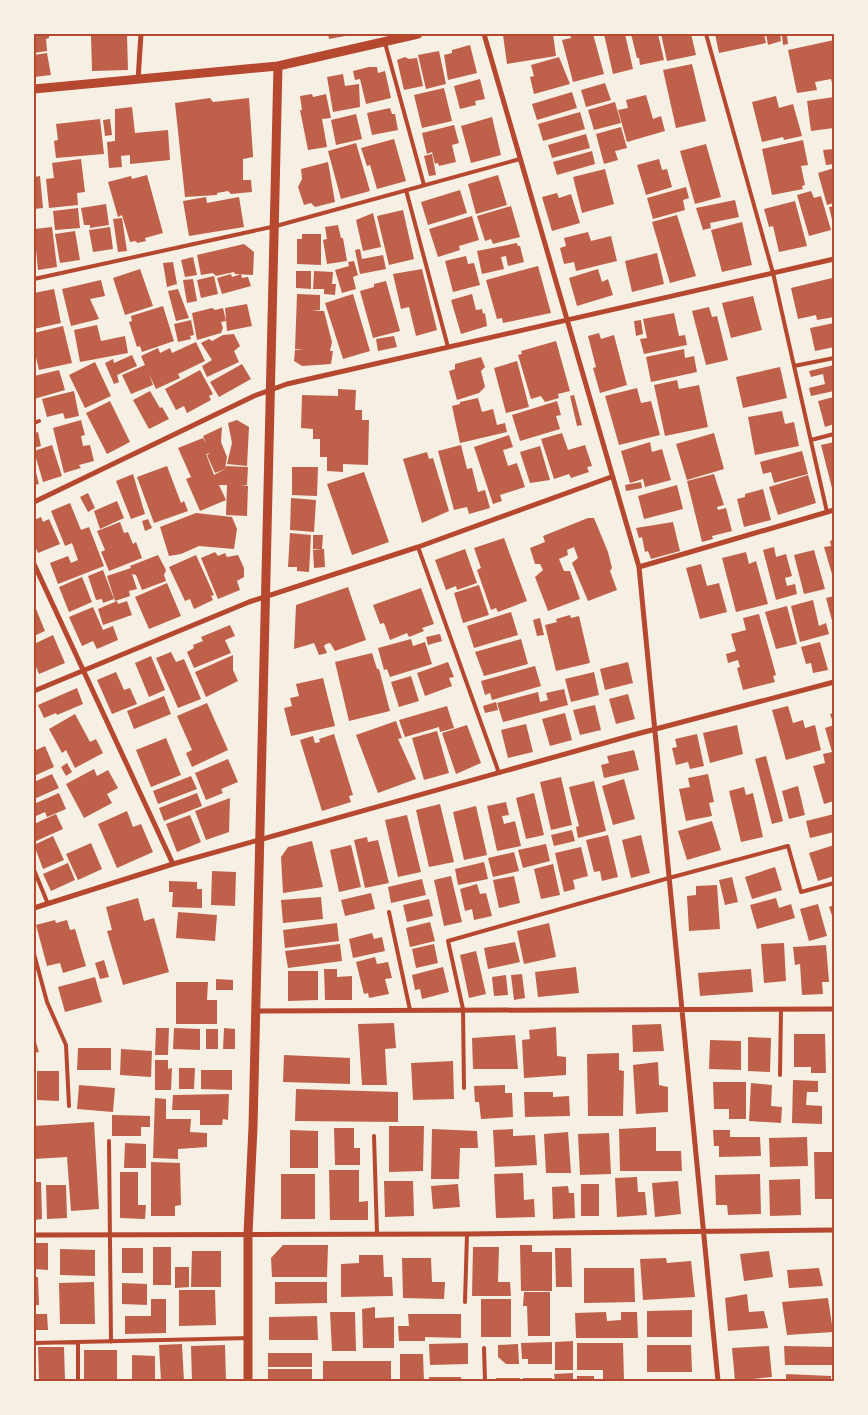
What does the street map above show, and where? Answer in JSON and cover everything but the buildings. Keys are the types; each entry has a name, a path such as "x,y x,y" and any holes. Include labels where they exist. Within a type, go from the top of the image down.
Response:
{"street":[{"path":"138,80 141,34"},
{"path":"34,89 278,66 418,34"},
{"path":"484,34 611,477 639,567 718,1381"},
{"path":"248,1381 250,1338 248,1234 256,1011 269,391 276,226 278,66"},
{"path":"34,502 287,384 568,322 834,259"},
{"path":"34,691 249,602 418,547 611,477"},
{"path":"639,567 834,510"},
{"path":"34,564 173,864"},
{"path":"34,908 173,864 834,682"},
{"path":"256,1011 834,1009"},
{"path":"34,1235 467,1234 834,1230"}],"lane":[{"path":"706,34 773,273 827,512"},
{"path":"385,41 424,185"},
{"path":"34,279 276,226 520,159"},
{"path":"406,190 448,347"},
{"path":"794,366 834,358"},
{"path":"34,423 39,421"},
{"path":"811,440 834,434"},
{"path":"418,547 499,773"},
{"path":"464,1088 462,1010 448,941 788,846 801,892 834,884"},
{"path":"34,870 48,904"},
{"path":"389,912 410,1010"},
{"path":"34,954 47,1002 66,1044 69,1106"},
{"path":"780,1075 781,1009"},
{"path":"374,1136 377,1234"},
{"path":"109,1141 111,1342"},
{"path":"465,1302 467,1234"},
{"path":"34,1343 250,1338"},
{"path":"78,1342 78,1381"},
{"path":"484,1348 485,1381"}]}
